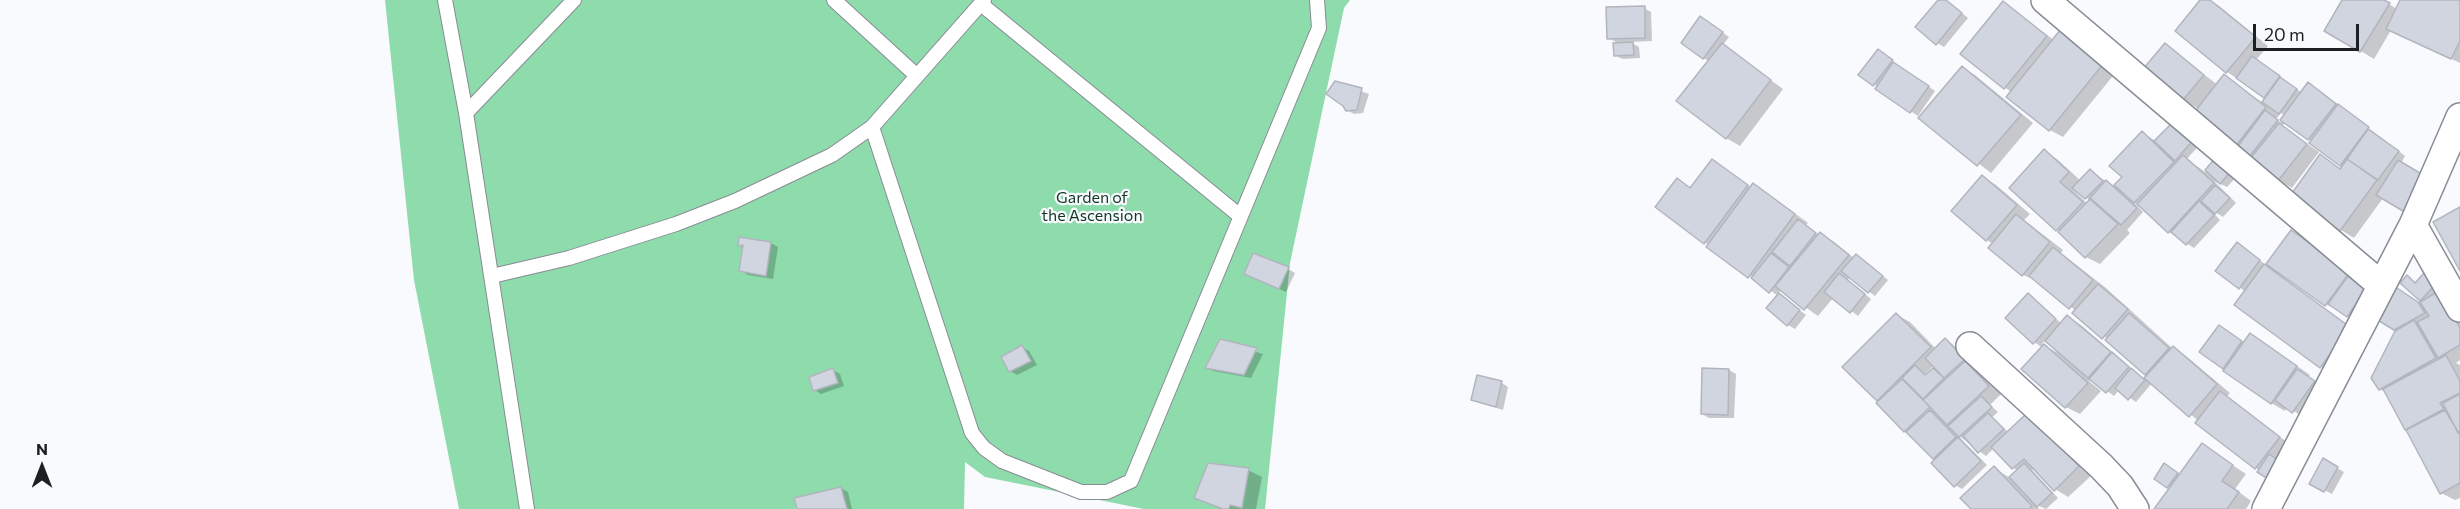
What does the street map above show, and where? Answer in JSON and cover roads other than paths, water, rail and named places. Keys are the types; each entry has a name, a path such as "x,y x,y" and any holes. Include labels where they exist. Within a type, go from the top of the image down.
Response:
{"street":[{"path":"2045,0 2381,285"},
{"path":"2266,509 2413,225 2460,117"},
{"path":"2413,225 2460,308"},
{"path":"1970,346 2102,466 2120,486 2135,509"}],"lane":[{"path":"445,0 492,276 526,509"},
{"path":"466,113 574,0"},
{"path":"834,0 917,76"},
{"path":"872,127 972,433 984,448 1002,461 1082,492 1107,492 1131,481 1319,28 1317,0"},
{"path":"492,276 620,243 735,201 832,155 872,127 982,2 1240,216"}],"park label":[{"name":"Garden of the Ascension","path":"1092,207"}]}
